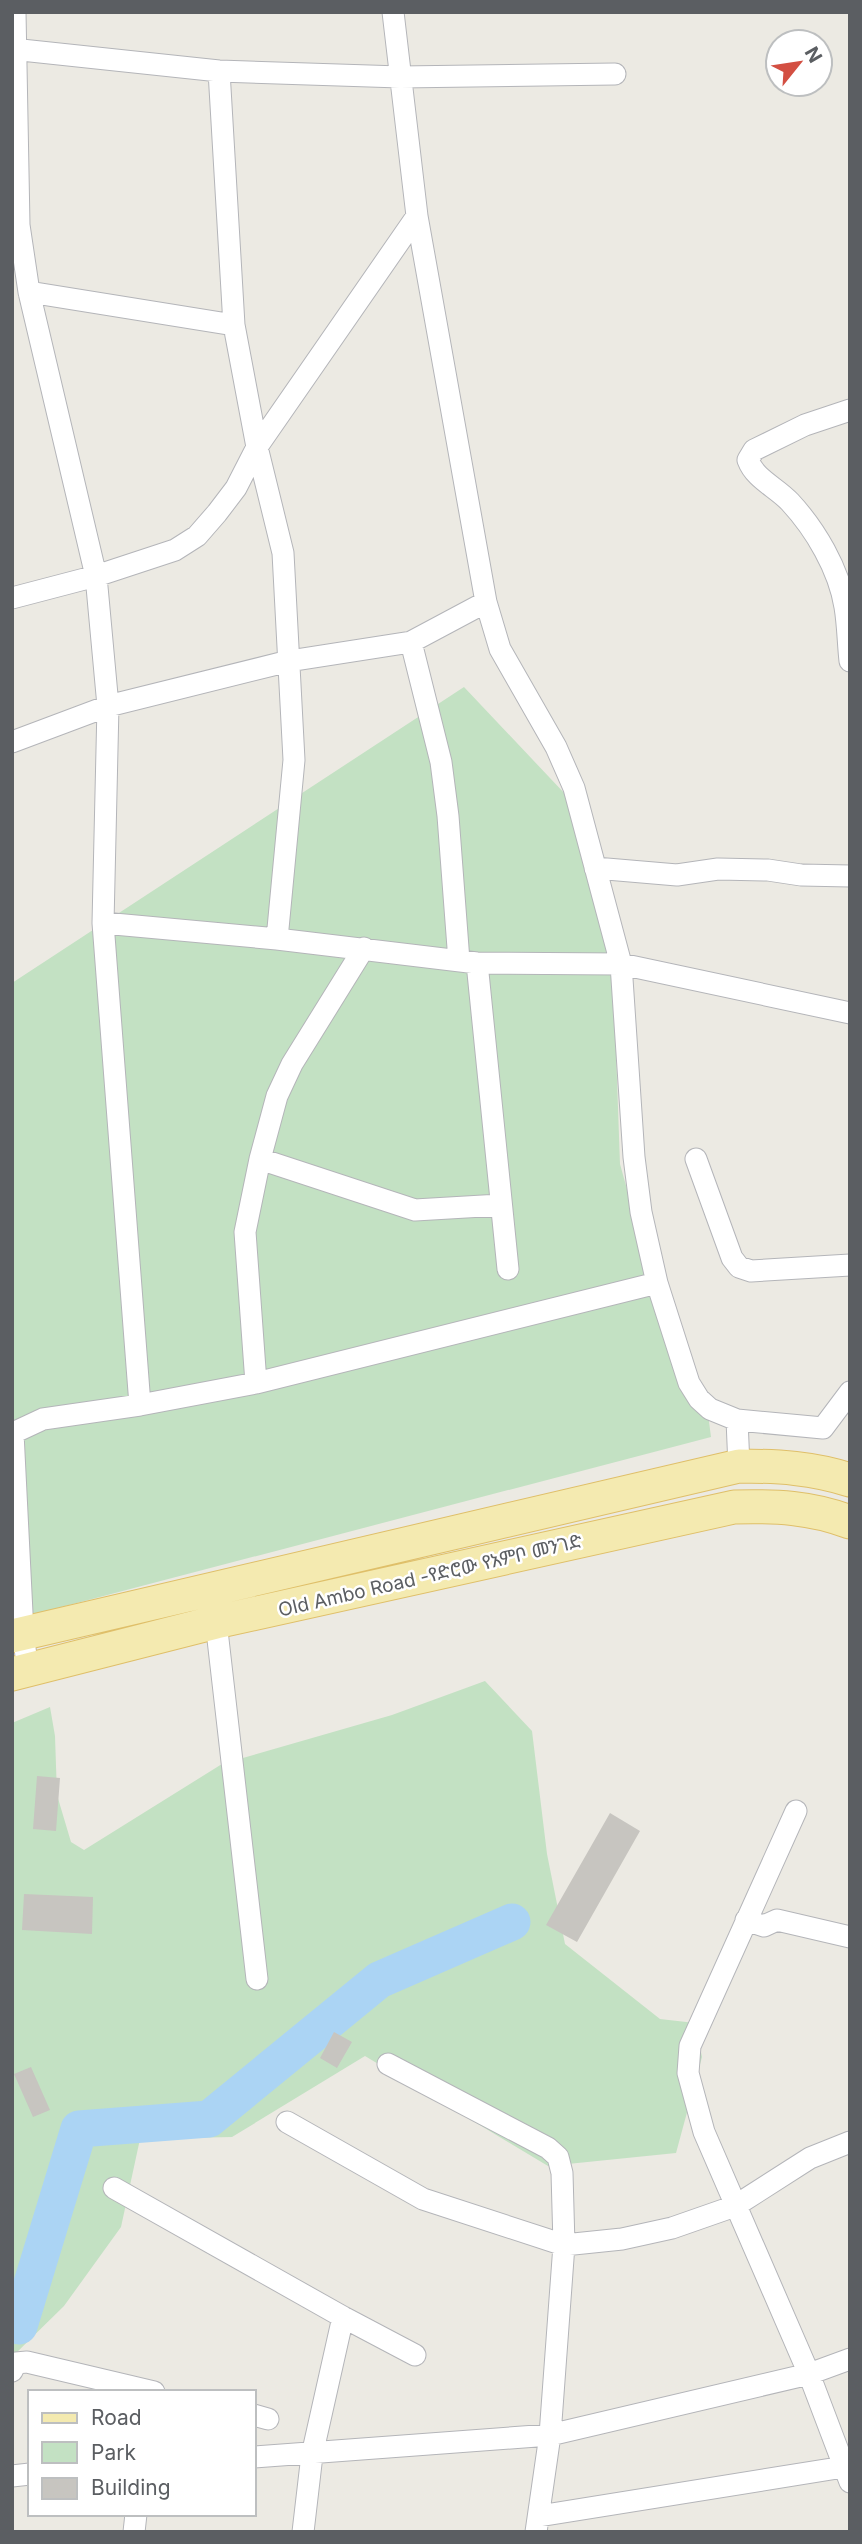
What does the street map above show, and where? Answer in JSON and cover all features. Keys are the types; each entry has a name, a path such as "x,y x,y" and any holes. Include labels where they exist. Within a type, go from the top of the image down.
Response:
{"main road":[{"name":"Old Ambo Road -የድሮው የአምቦ መንገድ","path":"18,1634 739,1466 789,1466 826,1472 850,1480"},
{"name":"Old Ambo Road -የድሮው የአምቦ መንገድ","path":"20,1673 216,1622 734,1507 787,1506 831,1515 850,1522"}],"street":[{"path":"15,12 16,224 29,292 96,576 108,706 103,923 140,1405"},
{"path":"393,12 417,216 486,602 500,649 556,747 574,788 621,964 634,1157 641,1212 657,1283 689,1383 699,1399 710,1409 737,1420 824,1427 850,1392"},
{"path":"14,49 219,71 400,77 615,74"},
{"path":"219,71 234,326 257,447 283,553 294,760 277,939"},
{"path":"12,598 96,576 175,550 197,536 236,488 257,447 417,216"},
{"path":"29,292 234,326"},
{"path":"850,410 805,425 754,450 748,460 752,470 788,500 824,551 840,586 845,606 850,661"},
{"path":"12,742 108,706 289,661 411,642 486,602"},
{"path":"411,642 441,762 508,1269"},
{"path":"595,869 677,875 718,869 850,876"},
{"path":"103,923 364,948 468,962 621,964 850,1013"},
{"path":"256,1383 246,1232 260,1160 277,1096 292,1064 364,948"},
{"path":"696,1159 732,1258 740,1267 751,1271 850,1265"},
{"path":"260,1160 415,1210 500,1205"},
{"path":"20,1673 12,1433 43,1419 140,1405 256,1383 657,1283"},
{"path":"737,1420 739,1466"},
{"path":"216,1622 257,1979"},
{"path":"388,2064 548,2148 558,2157 562,2173 564,2245 550,2435 537,2524 848,2472 809,2374 704,2132 688,2073 690,2046 796,1811"},
{"path":"746,1920 764,1926 777,1920 850,1937"},
{"path":"287,2122 423,2199 564,2245 635,2236 672,2228 735,2206 810,2158 850,2143"},
{"path":"114,2188 415,2355"},
{"path":"303,2532 312,2455 344,2318"},
{"path":"256,2457 312,2455 550,2435 809,2374 850,2359"},
{"path":"12,2371 16,2363 27,2362 146,2390"}],"green space":[{"path":"464,687 584,814 614,995 620,1164 651,1276 708,1414 711,1437 12,1620 12,983"},
{"path":"485,1681 532,1731 547,1854 565,1944 660,2019 695,2023 702,2057 676,2153 548,2166 365,2056 232,2137 140,2139 121,2227 64,2306 12,2357 12,1723 50,1707 55,1736 57,1795 71,1842 84,1850 222,1764 392,1715"}],"building":[{"path":"37,1776 60,1778 56,1831 33,1829"},
{"path":"610,1813 640,1831 577,1942 546,1925"},
{"path":"24,1894 93,1897 92,1934 22,1930"},
{"path":"334,2032 352,2042 337,2068 320,2058"},
{"path":"31,2067 50,2110 33,2117 14,2074"}],"waterway":[{"path":"12,2321 19,2326 79,2129 209,2119 379,1980 512,1922"}]}
